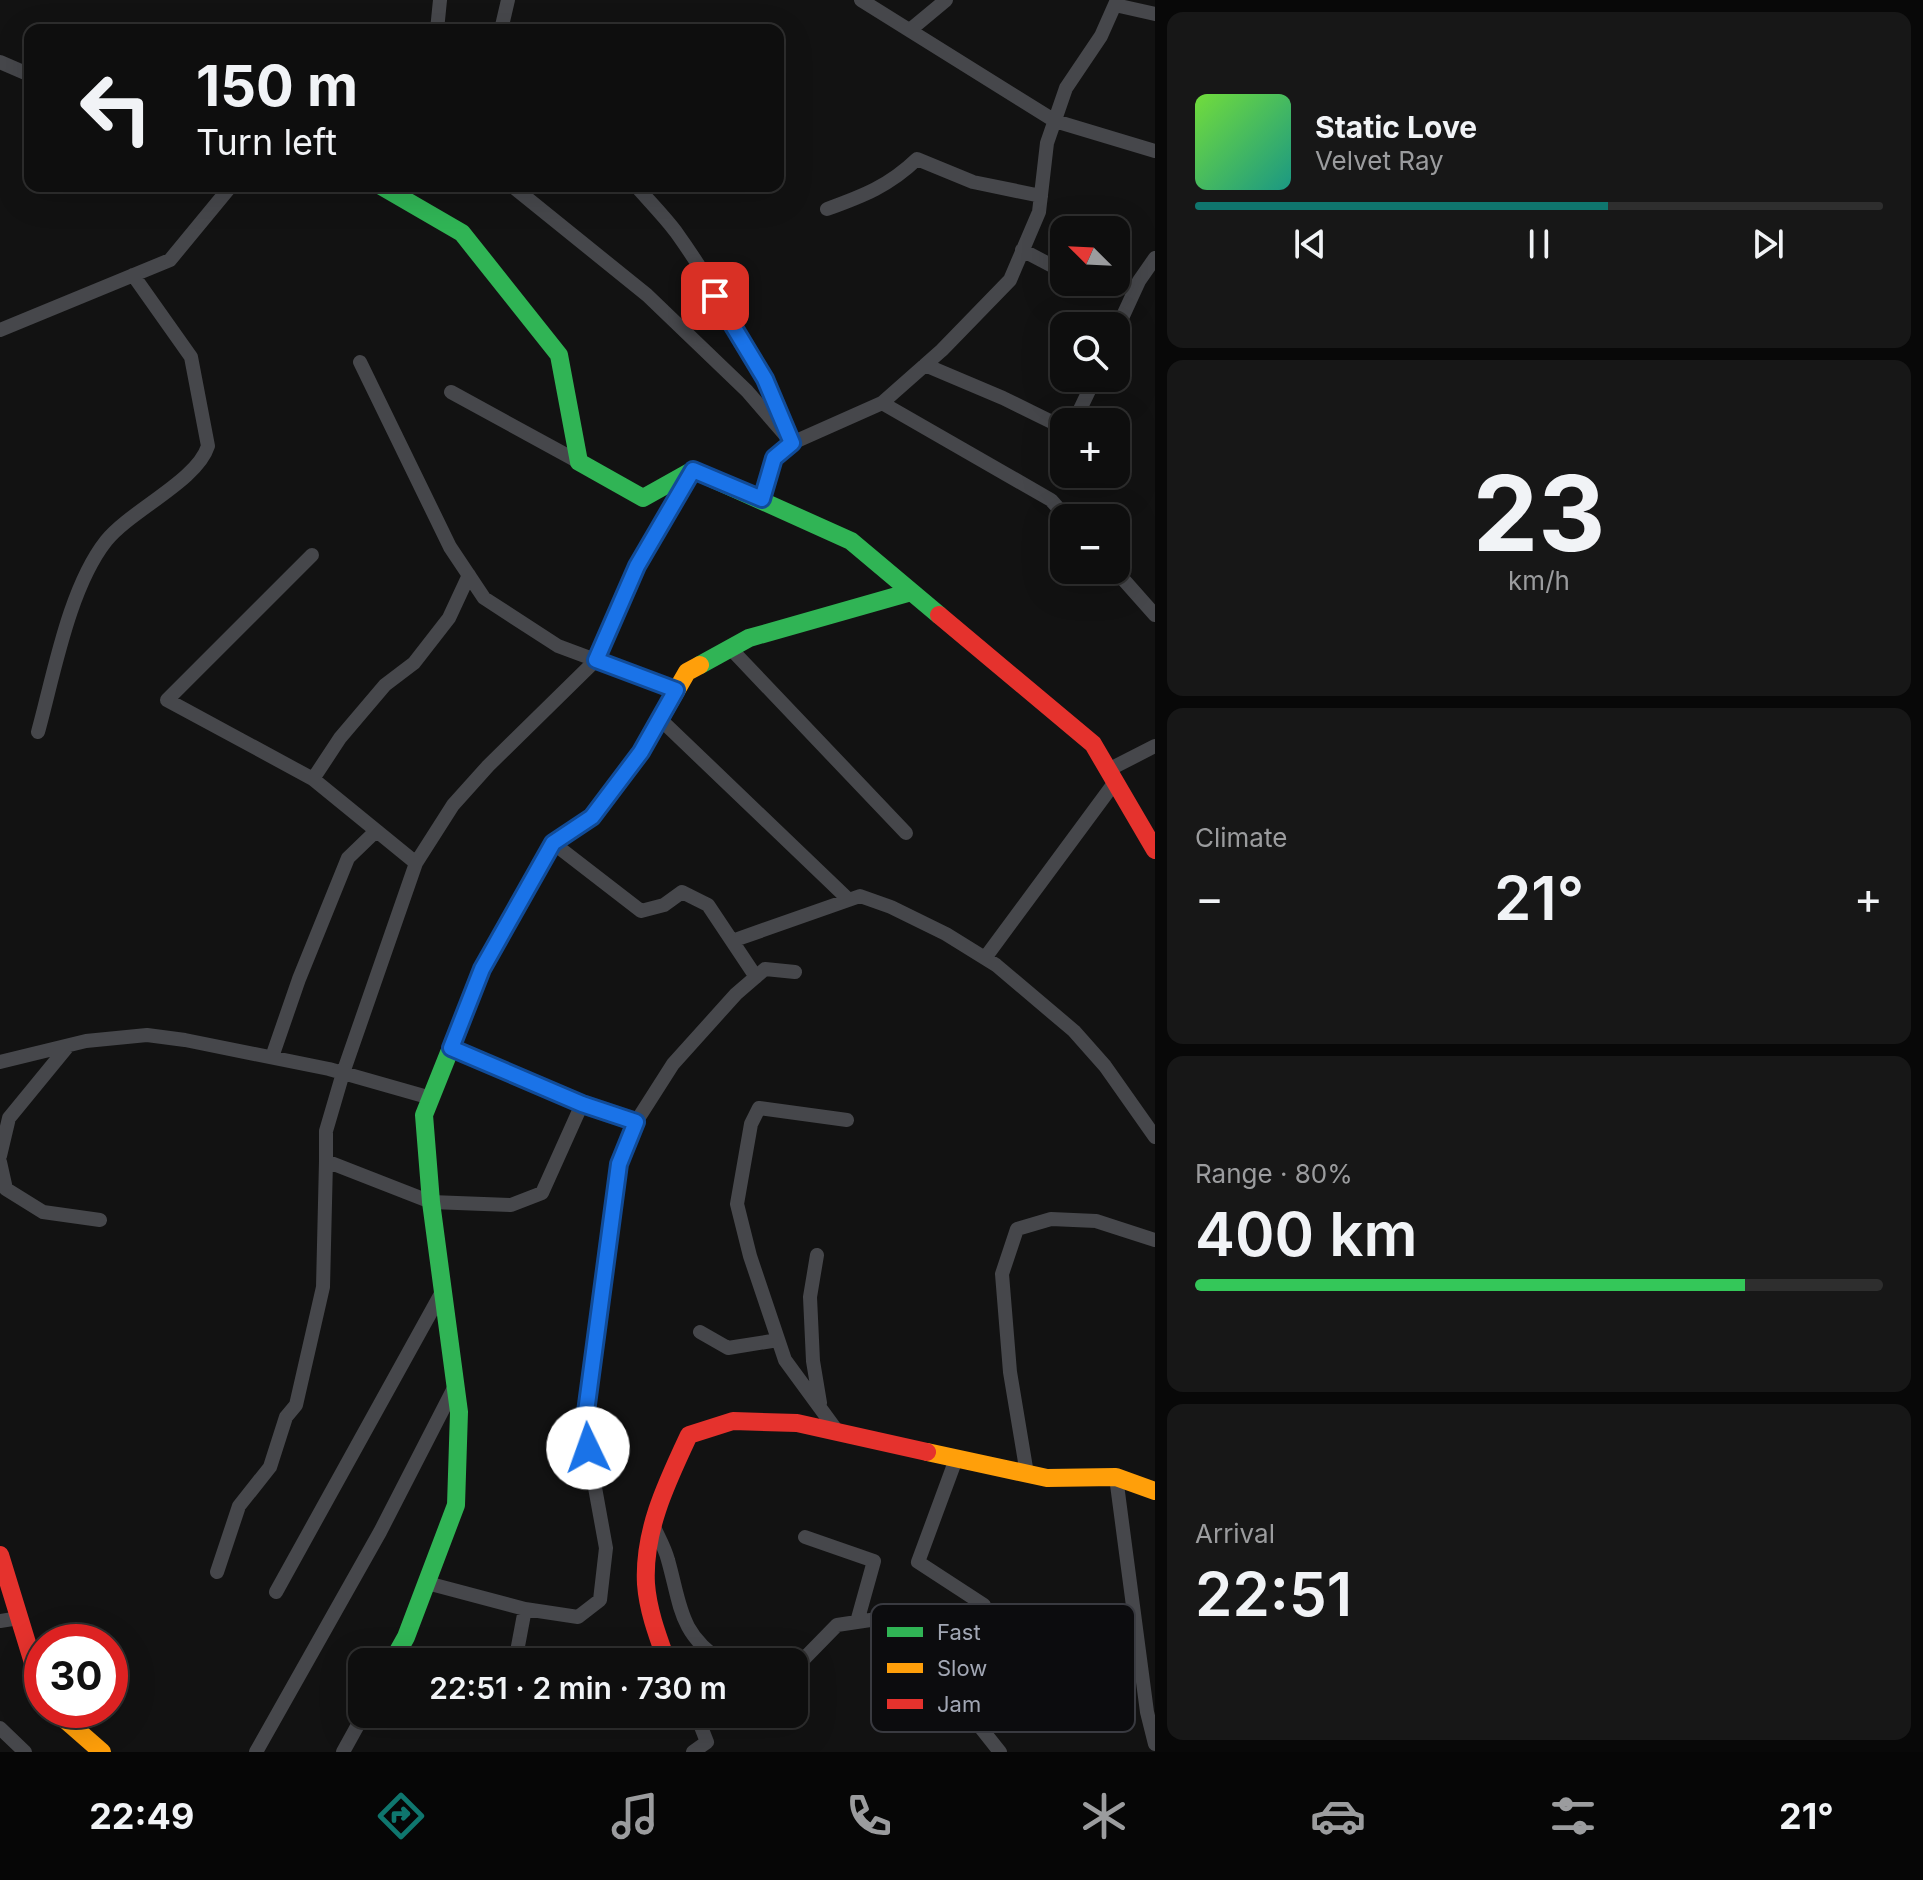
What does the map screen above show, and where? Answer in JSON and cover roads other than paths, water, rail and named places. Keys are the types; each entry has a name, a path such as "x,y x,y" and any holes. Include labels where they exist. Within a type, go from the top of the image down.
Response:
{"street":[{"path":"438,24 440,0"},
{"path":"502,24 508,0"},
{"path":"861,0 1055,121 1155,151"},
{"path":"910,30 946,0"},
{"path":"762,499 774,458 792,443 882,403 1010,280 1039,212 1047,143 1066,88 1101,36 1116,2 1155,14"},
{"path":"0,62 24,72"},
{"path":"827,209 871,193 898,177 917,159 973,182 1041,196"},
{"path":"0,330 170,260 226,192"},
{"path":"391,192 462,233 559,355 579,462"},
{"path":"519,192 647,295 747,391 792,443"},
{"path":"641,192 675,231 707,282 765,379 792,443"},
{"path":"1022,250 1050,265"},
{"path":"1125,312 1139,281 1155,258"},
{"path":"38,732 76,596 91,565 106,540 186,475 205,456 208,446 191,357 133,275"},
{"path":"360,362 450,547 484,598 558,646 676,690"},
{"path":"925,365 1050,421"},
{"path":"451,392 643,498 693,470"},
{"path":"882,403 1055,504"},
{"path":"693,470 851,541 1093,744 1155,850"},
{"path":"217,1572 239,1506 270,1467 286,1417 296,1405 323,1287 326,1131 416,863 453,805 488,766 596,660 637,566 693,470"},
{"path":"312,555 167,700 313,779 416,863"},
{"path":"313,779 340,738 385,685 414,663 449,618 469,575"},
{"path":"1127,584 1155,615"},
{"path":"400,1648 456,1505 459,1412 431,1202 424,1115 482,969 553,843 592,817 641,752 687,672 749,638 911,592"},
{"path":"730,648 906,833"},
{"path":"660,719 849,900"},
{"path":"985,958 1112,776 1155,746"},
{"path":"272,1057 299,979 348,858 376,831"},
{"path":"553,843 641,911 664,905 682,892 708,905 756,977"},
{"path":"732,941 860,896 891,907 946,934 985,958 1074,1031 1105,1066 1155,1137"},
{"path":"427,1583 525,1609 578,1617 600,1600 606,1548 584,1427 619,1164 636,1122 673,1064 736,994 765,969 795,972"},
{"path":"0,1062 86,1041 147,1035 272,1057 431,1098"},
{"path":"68,1045 9,1118 0,1159 6,1189 43,1212 100,1220"},
{"path":"451,1048 582,1104 636,1122"},
{"path":"326,1161 431,1202 511,1205 542,1193 582,1104"},
{"path":"837,1431 785,1360 750,1256 737,1204 751,1124 759,1108 847,1120"},
{"path":"1027,1474 1010,1372 1002,1274 1017,1229 1051,1219 1096,1221 1155,1240"},
{"path":"817,1255 810,1297 813,1361 820,1407"},
{"path":"276,1592 442,1292"},
{"path":"700,1332 728,1348 778,1340"},
{"path":"256,1752 380,1532 455,1386"},
{"path":"662,1648 649,1606 646,1554 658,1502 689,1435 733,1421 797,1423 1047,1478 1116,1477 1155,1491"},
{"path":"956,1459 918,1562 982,1604"},
{"path":"1116,1477 1133,1604"},
{"path":"653,1525 667,1557 682,1619 704,1648"},
{"path":"805,1537 874,1561 857,1622"},
{"path":"0,1555 24,1634"},
{"path":"518,1648 525,1609"},
{"path":"0,1621 19,1618"},
{"path":"808,1655 837,1625 871,1620"},
{"path":"1135,1621 1147,1712 1155,1744"},
{"path":"0,1728 25,1752"},
{"path":"75,1728 102,1752"},
{"path":"343,1752 356,1728"},
{"path":"693,1752 707,1742 702,1728"},
{"path":"984,1732 1000,1752"}]}
